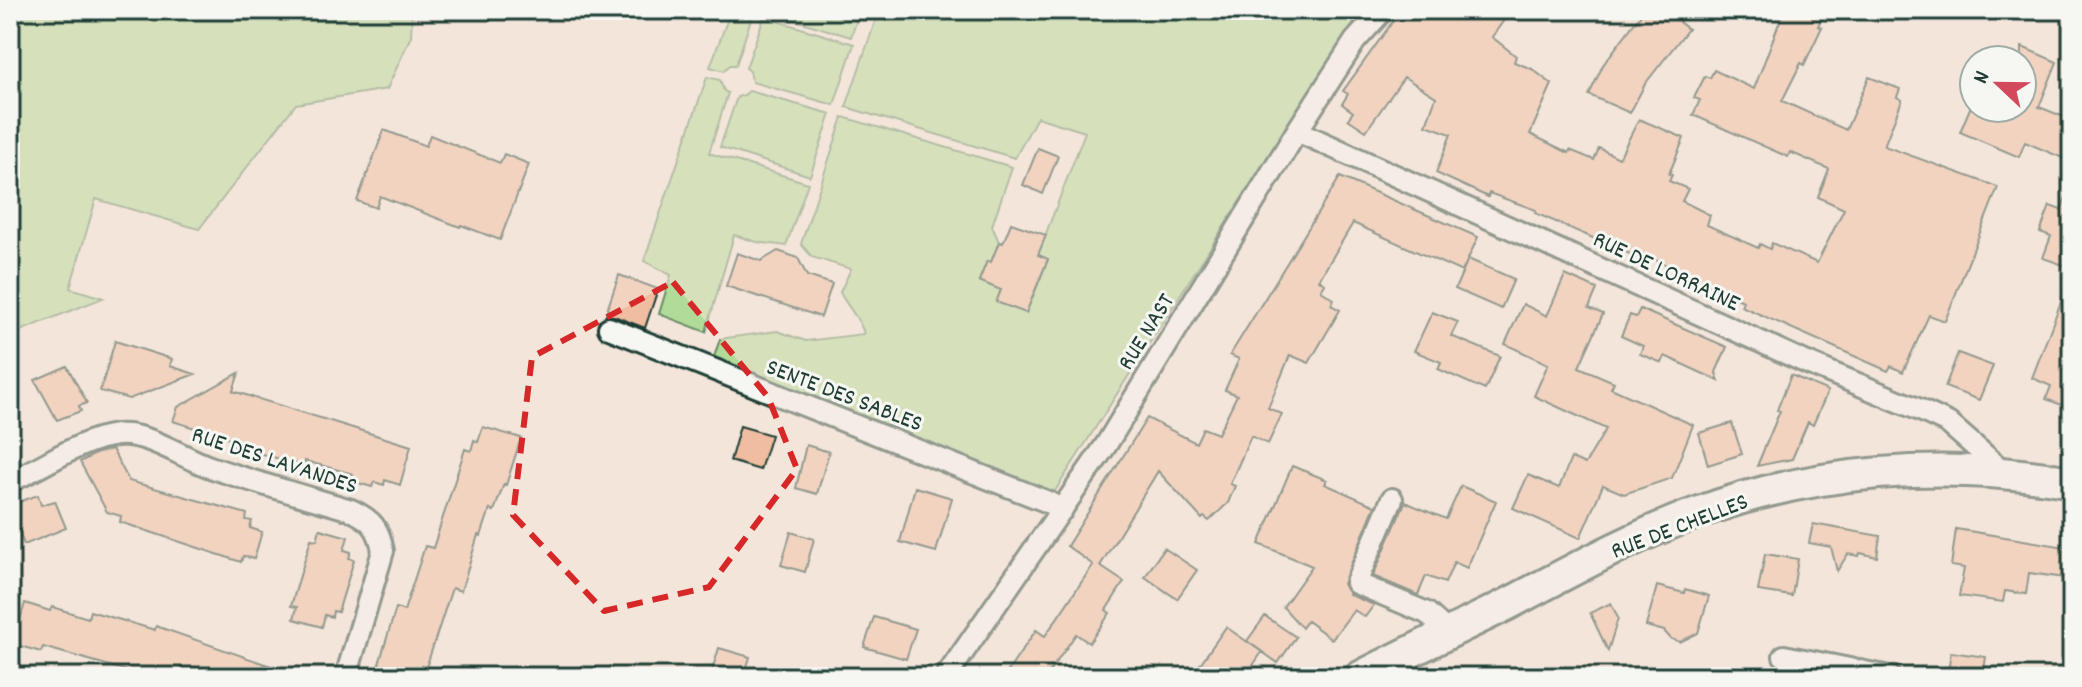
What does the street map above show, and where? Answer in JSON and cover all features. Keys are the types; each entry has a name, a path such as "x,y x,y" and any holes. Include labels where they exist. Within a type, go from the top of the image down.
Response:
{"main road":[{"name":"RUE DE CHELLES","path":"1360,677 1638,539 1694,514 1734,501 1833,479 1944,469 2004,472 2072,482"}],"street":[{"name":"RUE NAST","path":"946,677 1106,445 1297,131 1355,41 1383,10"},
{"name":"RUE DE LORRAINE","path":"1297,131 1805,362 1948,423 2004,472"},
{"name":"SENTE DES SABLES","path":"609,328 1062,510"},
{"name":"RUE DES LAVANDES","path":"10,481 104,437 128,434 206,466 365,516 375,524 383,551 346,677"},
{"path":"1392,499 1356,583 1427,613 1449,633"},
{"path":"1784,656 1890,677"}],"highlighted area":[{"path":"673,282 768,397 797,469 709,587 604,611 513,515 532,357"}],"green space":[{"path":"10,10 412,10 411,36 387,89 296,104 199,229 96,199 70,288 103,298 10,335"},
{"path":"731,10 753,13 736,65 730,65 724,71 710,67"},
{"path":"762,10 860,10 851,37"},
{"path":"879,10 1365,10 1353,24 1048,502 710,369 720,339 777,331 806,341 864,334 840,292 851,269 812,257 801,244 843,117 1012,167 992,226 999,242 979,281 1001,290 997,302 1026,313 1048,260 1038,254 1085,132 1037,117 1015,158 846,107"},
{"path":"764,17 854,44 834,105 752,82 750,71 746,68"},
{"path":"707,77 720,80 728,93 709,153 808,183 786,246 734,235 706,332 659,314 671,275 644,261"},
{"path":"749,91 831,114 810,176 720,147 737,97"}],"building":[{"path":"1401,10 1511,10 1492,37 1516,56 1514,62 1532,69 1552,84 1530,134 1569,153 1570,150 1594,160 1599,148 1619,158 1639,119 1684,138 1669,181 1688,189 1682,201 1710,215 1707,225 1758,248 1760,244 1770,249 1772,243 1817,263 1844,209 1818,197 1829,169 1790,152 1788,157 1693,115 1700,100 1694,98 1705,76 1710,78 1714,70 1754,89 1784,10 1808,10 1822,17 1818,26 1822,27 1804,65 1801,63 1782,101 1846,130 1869,77 1900,89 1897,97 1902,100 1884,146 1998,187 1945,321 1929,315 1903,372 1891,366 1888,371 1741,306 1743,301 1641,253 1639,258 1535,213 1536,210 1489,193 1488,197 1436,173 1451,134 1426,125 1436,97 1404,77 1366,131 1348,119 1353,112 1342,104 1348,94 1343,91"},
{"path":"1644,10 1689,10 1679,22 1688,29 1645,84 1630,113 1589,95 1603,65"},
{"path":"2038,54 2057,62 2039,107 2072,120 2072,162 2025,142 2019,157 1960,132 1963,124 2038,124"},
{"path":"384,130 426,146 430,135 500,163 504,154 529,164 500,240 380,196 376,208 357,201"},
{"path":"1038,148 1058,156 1043,194 1023,185"},
{"path":"1340,177 1478,237 1462,272 1353,223 1319,280 1325,284 1321,291 1334,299 1331,305 1340,310 1309,363 1290,355 1268,408 1282,414 1268,444 1251,436 1230,484 1235,486 1228,503 1209,521 1204,517 1202,519 1158,471 1100,566 1124,582 1106,610 1110,613 1089,643 1076,634 1046,677 1004,677 1036,630 1045,636 1093,565 1067,546 1147,418 1196,443 1203,428 1218,434 1237,395 1225,390 1239,359 1230,355"},
{"path":"2070,186 2072,268 2043,258 2051,236 2040,232 2050,206 2061,210"},
{"path":"1011,223 1046,235 1038,255 1048,259 1026,313 996,302 1001,290 979,281 999,242 1003,243"},
{"path":"778,251 798,258 807,276 832,284 821,317 726,286 737,253 761,261"},
{"path":"1468,259 1514,279 1501,309 1455,289"},
{"path":"619,275 658,289 645,328 614,316 605,316"},
{"path":"1565,275 1597,289 1589,308 1603,314 1579,367 1614,382 1611,388 1693,425 1672,478 1624,494 1603,485 1580,538 1513,508 1528,475 1559,488 1571,458 1585,464 1606,429 1534,396 1548,364 1505,344 1523,304 1547,316"},
{"path":"2070,278 2072,409 2046,399 2051,386 2032,378"},
{"path":"1640,309 1727,347 1716,372 1719,381 1665,356 1662,363 1640,354 1643,346 1621,336 1630,315 1636,317"},
{"path":"1432,312 1458,322 1451,336 1500,356 1485,390 1438,369 1441,362 1414,351"},
{"path":"115,341 172,359 170,366 195,374 129,399 100,391"},
{"path":"1958,353 1993,366 1979,400 1945,387"},
{"path":"67,366 87,403 79,406 81,411 57,420 35,380"},
{"path":"239,373 233,391 411,446 400,485 385,480 384,485 374,482 372,487 351,481 353,474 305,461 304,466 228,444 230,439 173,421 178,407"},
{"path":"1791,375 1828,391 1813,425 1808,422 1792,459 1757,466 1780,411 1777,410"},
{"path":"1732,423 1742,454 1708,465 1699,433"},
{"path":"740,426 771,435 760,470 730,461"},
{"path":"483,427 521,438 506,485 494,511 490,509 481,536 478,535 461,591 452,588 423,677 375,677 396,608 404,611 425,546 433,548 465,449 471,451"},
{"path":"806,445 829,452 817,494 796,488"},
{"path":"112,449 129,481 247,514 246,520 252,521 250,528 262,532 254,559 243,556 241,562 120,522 121,516 107,512 80,462"},
{"path":"1292,466 1327,480 1325,484 1375,506 1343,584 1350,595 1374,605 1365,617 1354,610 1332,639 1307,621 1302,628 1283,607 1312,566 1259,544"},
{"path":"1461,486 1496,501 1467,568 1454,562 1445,583 1426,576 1418,595 1373,576 1405,502 1446,519"},
{"path":"915,487 952,498 936,552 900,542"},
{"path":"38,495 41,505 55,501 66,528 24,545 10,505"},
{"path":"1813,524 1880,536 1877,557 1848,554 1837,571 1831,547 1809,543"},
{"path":"320,529 348,537 344,550 351,552 349,558 354,560 338,612 333,611 332,617 325,615 322,627 294,619 297,607 291,606 311,539 317,540"},
{"path":"1956,529 2072,548 2072,579 2029,573 2026,594 2005,591 2003,602 1959,596 1964,568 1951,566"},
{"path":"791,532 814,539 805,572 781,565"},
{"path":"1164,548 1197,570 1177,599 1145,577"},
{"path":"1765,554 1798,559 1792,596 1758,591"},
{"path":"1657,586 1709,596 1698,633 1680,642 1671,639 1664,631 1646,626"},
{"path":"25,603 88,618 90,611 155,630 156,626 291,673 290,677 149,677 43,647 41,652 13,644"},
{"path":"1611,603 1618,618 1608,651 1590,613"},
{"path":"1265,616 1296,637 1278,663 1247,641"},
{"path":"874,617 916,629 906,659 864,647"},
{"path":"1226,627 1262,652 1245,677 1191,677"},
{"path":"719,648 750,657 744,677 710,677"},
{"path":"1951,652 1986,657 1983,677 1947,677"}]}
